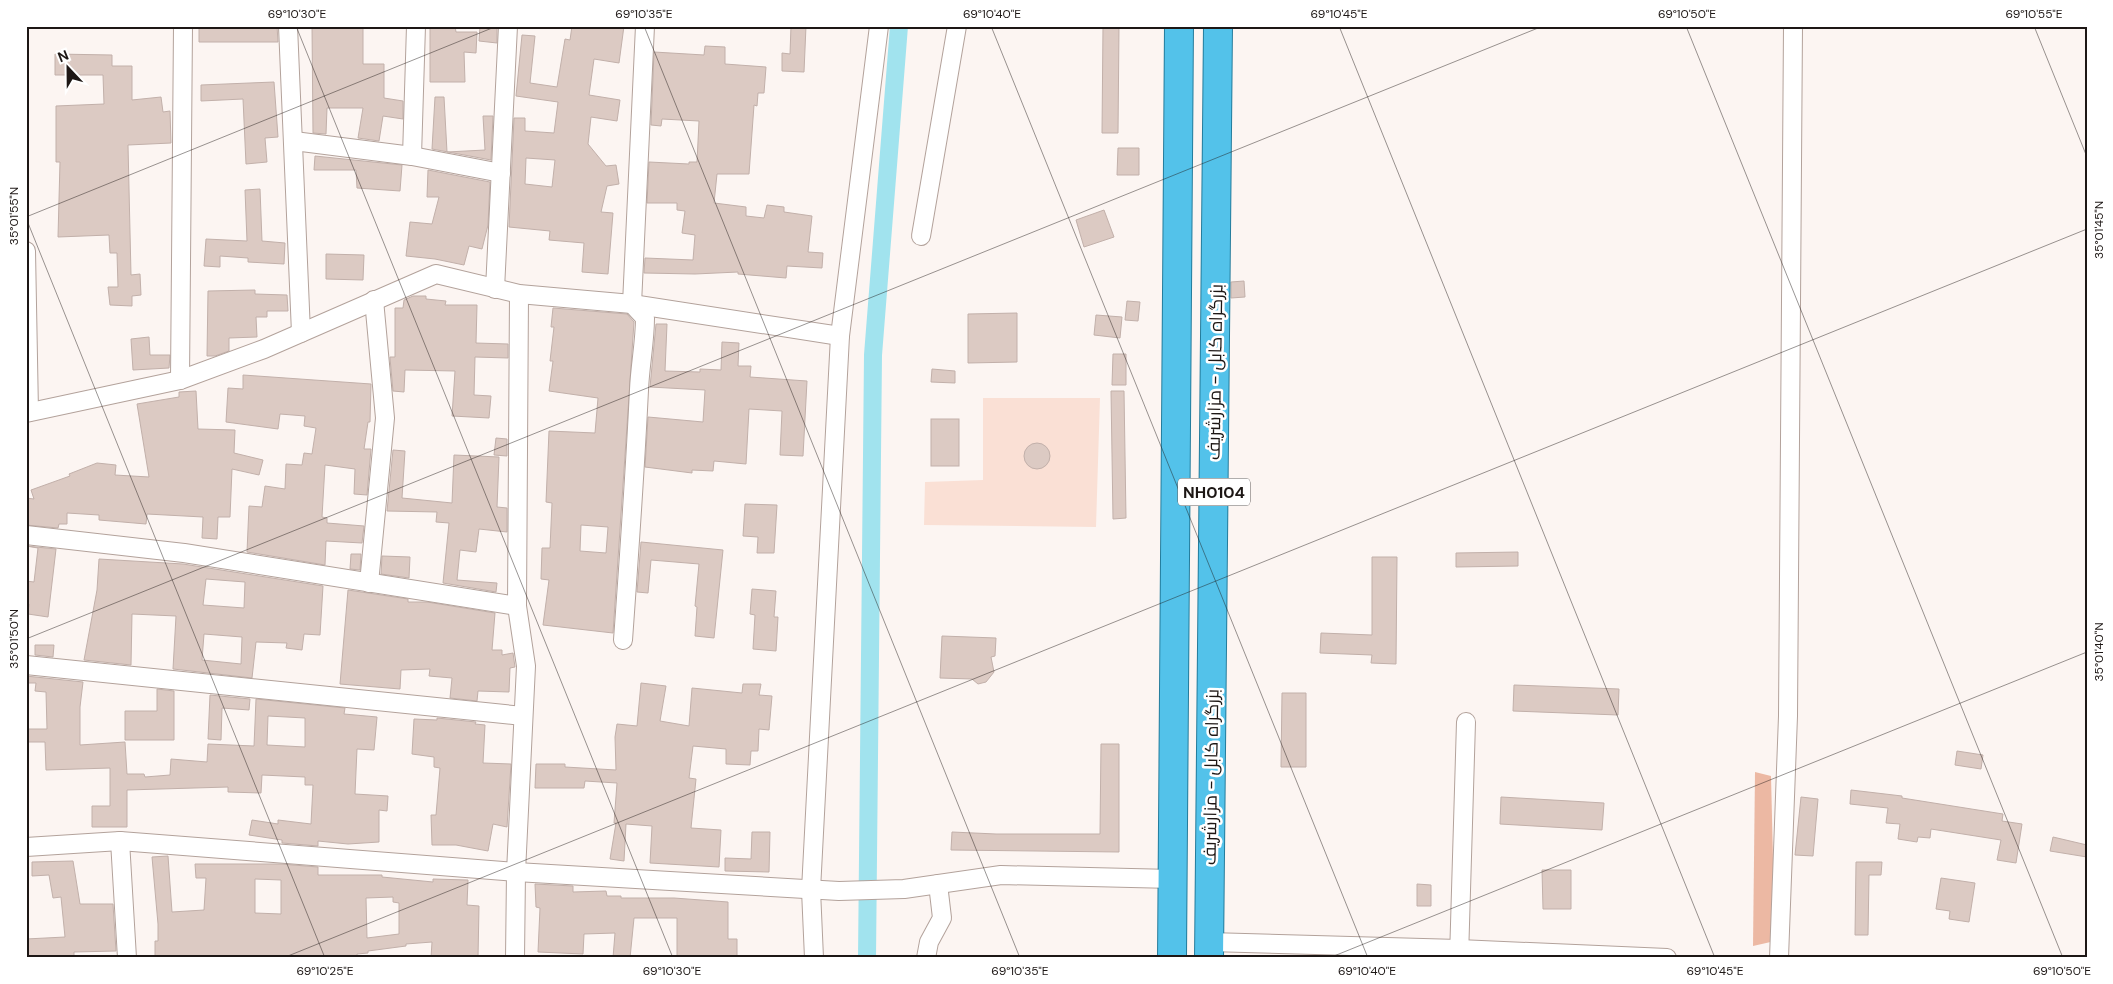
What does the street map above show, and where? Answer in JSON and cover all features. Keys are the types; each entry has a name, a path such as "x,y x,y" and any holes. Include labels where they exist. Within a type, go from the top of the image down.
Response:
{"highway":[{"name":"بزرگراه کابل - مزارشریف","path":"1172,958 1179,26"},
{"name":"بزرگراه کابل - مزارشریف","path":"1209,950 1218,26"}],"street":[{"path":"180,380 183,26"},
{"path":"288,26 301,333"},
{"path":"412,156 416,26"},
{"path":"495,288 508,26"},
{"path":"623,640 633,514 639,385 645,340 645,318 632,304 645,26"},
{"path":"814,958 810,890 840,336 879,26"},
{"path":"921,236 957,26"},
{"path":"1779,958 1788,716 1793,26"},
{"path":"294,141 412,156 501,173"},
{"path":"26,251 28,412 180,380 301,333 436,274 519,294 632,304 840,336"},
{"path":"515,958 516,872 526,666 517,606 519,294"},
{"path":"369,583 385,418 374,300"},
{"path":"26,535 184,553 517,606"},
{"path":"26,664 524,716"},
{"path":"1459,953 1466,722"},
{"path":"26,847 120,841 516,872 810,890 904,889 1001,874 1173,879"},
{"path":"120,841 127,958"},
{"path":"926,958 929,942 942,918 938,884"},
{"path":"1209,950 1667,958"}],"shaded area":[{"path":"983,398 1100,398 1096,527 924,525 925,482 983,480"},
{"path":"1755,772 1771,776 1775,941 1753,946"}],"building":[{"path":"199,26 277,26 278,42 199,42"},
{"path":"312,26 363,26 363,64 384,64 384,98 403,101 403,119 383,116 379,141 358,138 363,108 327,108 326,134 313,133"},
{"path":"430,26 455,26 456,32 477,32 476,53 464,52 465,82 430,82"},
{"path":"480,26 497,26 497,43 479,41"},
{"path":"572,26 624,26 619,63 594,59 589,95 620,100 617,121 591,117 588,144 606,166 616,165 619,184 607,186 601,212 613,213 608,274 582,272 584,243 549,240 550,231 509,227 514,118 525,118 525,131 554,133 558,102 516,96 522,35 535,36 530,83 557,87 565,39 570,40","holes":["526,158 555,160 552,187 525,184"]},
{"path":"791,26 806,26 804,72 782,71 782,53 790,54"},
{"path":"1103,26 1119,26 1118,133 1102,133"},
{"path":"705,46 725,47 725,64 766,67 764,93 758,93 757,106 754,105 749,174 717,174 714,203 746,207 746,216 764,218 767,205 784,207 784,212 812,216 808,252 823,253 822,268 787,266 786,278 738,274 738,272 695,274 644,273 645,258 693,260 695,235 682,233 685,211 677,210 677,203 647,203 649,162 689,164 689,162 697,162 699,121 662,119 661,126 651,125 654,52 704,55"},
{"path":"55,54 112,55 112,66 132,66 132,100 161,97 163,112 170,111 171,143 128,145 131,275 140,274 141,295 132,296 132,306 110,305 108,287 118,287 117,253 110,253 109,235 58,237 60,162 56,162 56,106 104,104 103,75 55,75"},
{"path":"274,82 278,137 265,138 267,162 246,164 243,99 201,101 201,85"},
{"path":"435,97 444,97 447,152 432,149"},
{"path":"483,116 493,116 491,160 448,152 485,150"},
{"path":"1118,148 1139,148 1139,175 1117,175"},
{"path":"315,156 402,165 400,191 357,188 356,170 314,170"},
{"path":"428,170 490,182 488,225 482,249 469,246 464,265 406,256 410,222 432,224 439,197 427,197"},
{"path":"260,189 262,241 285,243 284,264 248,262 248,258 220,256 220,267 204,266 206,239 247,241 245,190"},
{"path":"1104,210 1114,237 1084,247 1076,220"},
{"path":"326,254 364,255 363,280 326,279"},
{"path":"1244,281 1245,297 1231,298 1231,282"},
{"path":"255,290 255,294 287,295 288,311 267,311 267,317 256,317 257,337 229,338 229,351 215,356 207,356 208,291"},
{"path":"413,296 426,296 426,299 446,301 445,305 477,305 476,343 508,344 508,358 475,357 474,395 491,396 489,418 452,416 455,371 405,370 404,392 393,391 390,357 395,357 395,308 403,308 404,300"},
{"path":"1127,301 1140,302 1138,321 1125,320"},
{"path":"553,308 627,314 634,322 613,633 543,625 549,580 541,579 542,548 550,548 552,503 546,502 549,431 595,433 598,398 549,391 553,361 550,361 554,327 551,327","holes":["581,525 608,527 606,553 580,551"]},
{"path":"1017,313 1017,362 968,363 968,314"},
{"path":"1096,315 1122,317 1120,338 1094,335"},
{"path":"656,324 667,324 665,371 700,372 700,369 721,370 722,342 739,343 738,366 751,366 750,377 807,381 803,456 780,455 782,411 749,409 746,464 714,461 713,471 692,470 692,473 645,467 648,417 703,422 705,390 650,387"},
{"path":"149,337 150,355 170,355 169,368 133,370 131,339"},
{"path":"1113,354 1126,354 1126,385 1112,385"},
{"path":"932,369 955,371 955,383 931,382"},
{"path":"243,375 371,384 370,422 368,422 364,449 371,449 367,495 354,494 355,469 325,465 322,517 327,518 327,523 364,526 362,543 326,541 325,565 247,552 249,506 262,507 265,486 285,489 286,464 302,465 304,453 312,454 316,428 304,426 305,416 280,414 278,429 226,422 228,388 243,389"},
{"path":"196,391 198,429 235,430 234,453 263,460 259,475 232,469 230,517 218,517 217,539 202,538 203,517 147,514 146,524 99,520 99,515 67,513 67,524 59,524 58,528 26,525 26,498 34,499 31,490 70,476 69,474 97,463 116,465 115,475 149,477 137,404 179,397 179,392"},
{"path":"1111,391 1124,391 1126,518 1113,519"},
{"path":"931,419 959,419 959,466 931,466"},
{"path":"496,438 507,439 507,456 494,455"},
{"path":"1037,443 1046,447 1050,456 1046,465 1037,469 1028,465 1024,456 1028,447"},
{"path":"393,450 405,451 402,498 452,503 454,455 499,457 497,507 507,508 507,532 479,529 476,552 460,550 457,580 497,583 496,592 443,583 449,523 436,522 437,512 387,511"},
{"path":"745,504 777,505 774,553 757,553 758,537 743,536"},
{"path":"641,542 723,550 714,638 695,636 697,607 695,606 699,564 651,560 648,593 637,592"},
{"path":"26,546 56,549 48,617 28,614 29,604 26,604 26,581 34,582 38,548"},
{"path":"1518,552 1518,566 1456,567 1456,553"},
{"path":"351,554 361,554 360,570 350,569"},
{"path":"382,556 410,557 409,578 381,574"},
{"path":"1372,557 1397,557 1396,664 1371,663 1372,655 1320,653 1321,633 1372,635"},
{"path":"99,559 183,564 323,586 320,635 304,634 302,650 286,648 287,643 256,642 252,678 173,669 176,616 132,614 131,665 84,660 97,590","holes":["206,579 245,582 244,608 203,605","204,634 242,637 241,664 202,660"]},
{"path":"752,589 776,591 774,617 778,617 776,651 753,649 755,615 750,614"},
{"path":"348,590 408,599 408,602 427,602 495,613 492,650 502,650 502,655 513,653 515,667 510,668 509,692 478,691 477,701 450,698 452,678 429,676 430,669 401,670 400,689 340,684"},
{"path":"942,636 996,638 995,656 991,657 994,672 986,682 978,684 972,679 940,678"},
{"path":"35,645 54,645 53,657 35,655"},
{"path":"26,676 83,682 80,707 80,745 125,742 127,774 144,774 145,777 170,775 171,759 207,762 208,744 254,746 256,699 345,708 344,714 377,717 374,750 357,749 355,794 388,796 387,811 379,810 379,842 348,844 318,841 318,846 282,843 282,840 249,835 252,820 278,824 278,820 311,824 313,785 305,785 305,777 262,775 261,793 228,792 228,787 127,790 127,827 92,827 92,806 110,806 110,768 46,770 45,742 26,742 26,729 47,729 46,692 35,691 36,683 26,683","holes":["268,716 305,718 305,747 267,745"]},
{"path":"641,683 666,686 660,721 689,726 692,688 742,693 743,684 761,684 759,695 772,696 769,730 759,729 758,751 751,751 750,765 726,764 726,749 693,746 689,778 696,779 691,828 721,830 719,867 650,863 652,826 626,824 624,861 610,859 616,823 614,823 617,783 585,781 584,788 535,788 536,764 565,764 565,767 616,770 615,737 617,724 637,726"},
{"path":"1514,685 1619,689 1618,715 1513,711"},
{"path":"157,689 174,691 174,740 125,740 125,711 157,711"},
{"path":"1282,693 1306,693 1306,767 1281,767"},
{"path":"210,695 250,699 249,710 222,708 221,740 208,739"},
{"path":"437,718 476,722 475,724 485,725 483,763 511,764 507,827 493,824 488,851 456,845 432,845 431,815 436,815 440,768 434,767 434,757 412,754 414,719 437,720"},
{"path":"1101,744 1119,744 1119,852 951,850 952,832 1100,834"},
{"path":"1957,751 1983,755 1981,769 1955,765"},
{"path":"1851,790 1902,796 1902,798 2003,814 2002,821 2022,824 2016,863 1997,860 2001,840 1931,829 1930,838 1918,837 1917,842 1898,839 1900,824 1886,823 1888,808 1850,804"},
{"path":"1501,797 1604,803 1602,830 1500,824"},
{"path":"1801,797 1818,799 1813,856 1795,855"},
{"path":"752,832 770,832 769,872 725,871 725,858 751,859"},
{"path":"2053,837 2087,845 2087,857 2050,851"},
{"path":"168,856 172,912 204,910 206,878 196,878 195,864 281,864 318,867 318,875 382,875 382,877 433,882 433,879 468,880 467,905 479,906 478,958 431,958 432,942 406,944 406,946 368,951 368,953 357,954 357,958 155,958 158,924 152,857","holes":["255,879 281,880 281,914 255,913","393,897 393,902 399,903 399,934 367,938 366,898"]},
{"path":"73,861 80,904 113,904 116,951 74,952 74,958 26,958 26,939 65,937 61,897 53,898 49,875 32,876 32,862"},
{"path":"1856,862 1882,862 1881,875 1869,875 1868,935 1855,935"},
{"path":"1542,870 1571,870 1571,909 1543,909"},
{"path":"1941,878 1975,883 1969,922 1949,919 1950,911 1936,909"},
{"path":"535,884 573,886 573,892 606,891 607,896 621,896 621,898 674,898 728,902 728,939 737,939 737,958 677,958 677,918 634,918 630,958 613,958 615,933 584,934 583,954 538,952 540,908 536,907"},
{"path":"1417,884 1431,885 1431,906 1417,906"}],"waterway":[{"path":"867,958 873,355 899,26"}]}
